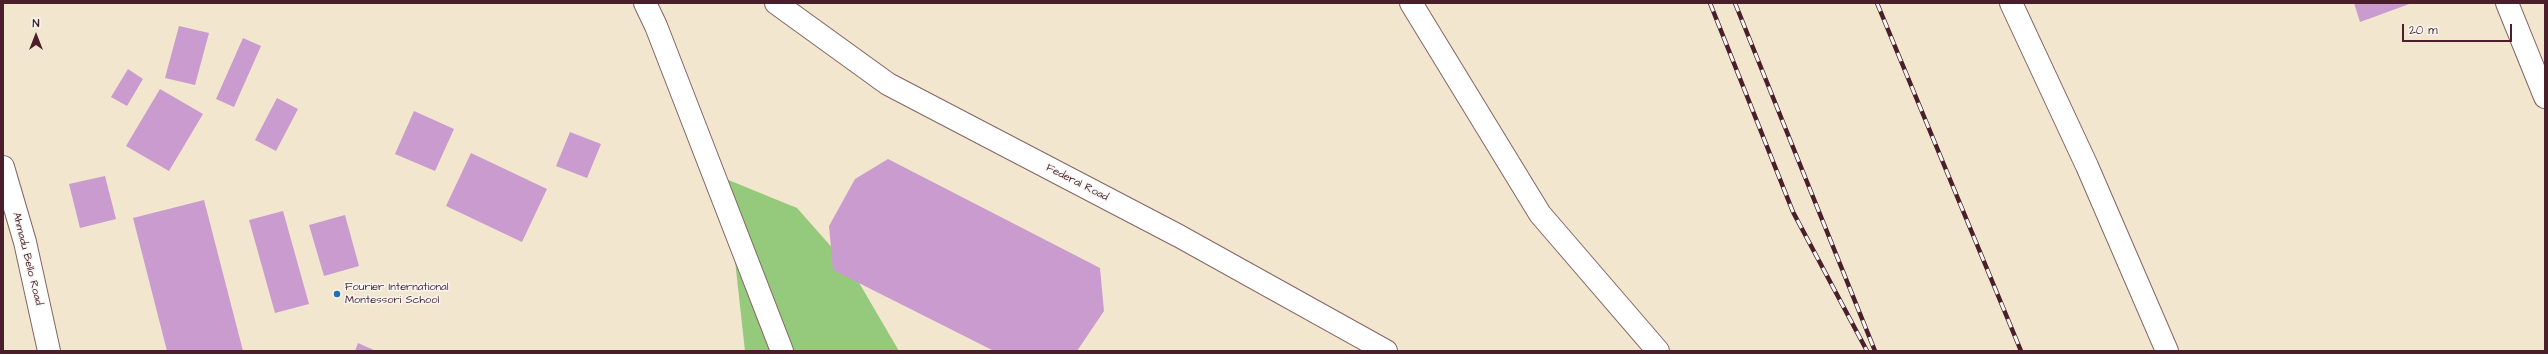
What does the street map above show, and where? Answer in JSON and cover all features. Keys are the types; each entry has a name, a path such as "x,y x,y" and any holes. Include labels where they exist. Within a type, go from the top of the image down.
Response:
{"street":[{"path":"645,3 656,26 782,351"},
{"name":"Federal Road","path":"776,3 888,84 1179,236 1386,351"},
{"path":"1411,3 1540,214 1658,351"},
{"path":"2011,3 2087,166 2167,351"},
{"path":"2507,3 2545,97"},
{"name":"Ahmadu Bello Road","path":"3,167 25,242 49,351"}],"green space":[{"path":"726,179 797,208 851,269 899,351 745,351"}],"building":[{"path":"2354,3 2412,3 2360,22"},
{"path":"179,26 209,33 195,85 165,78"},
{"path":"243,38 261,46 234,107 216,99"},
{"path":"128,69 143,79 127,106 111,97"},
{"path":"160,89 203,114 169,171 126,146"},
{"path":"277,98 298,109 276,151 255,140"},
{"path":"414,111 454,129 435,171 395,154"},
{"path":"570,132 601,144 587,178 556,166"},
{"path":"471,153 547,189 522,242 446,206"},
{"path":"888,159 1100,268 1104,311 1077,351 994,351 833,270 829,226 855,179"},
{"path":"105,176 116,219 80,228 69,184"},
{"path":"204,200 243,351 167,351 133,218"},
{"path":"283,211 309,304 275,313 249,220"},
{"path":"345,215 359,266 324,276 309,225"},
{"path":"358,343 376,351 355,351"}],"railway":[{"path":"1710,3 1793,212 1867,351"},
{"path":"1735,3 1875,351"},
{"path":"1877,3 2021,351"}],"place":[{"name":"Fourier International Montessori School","path":"337,294"}]}
